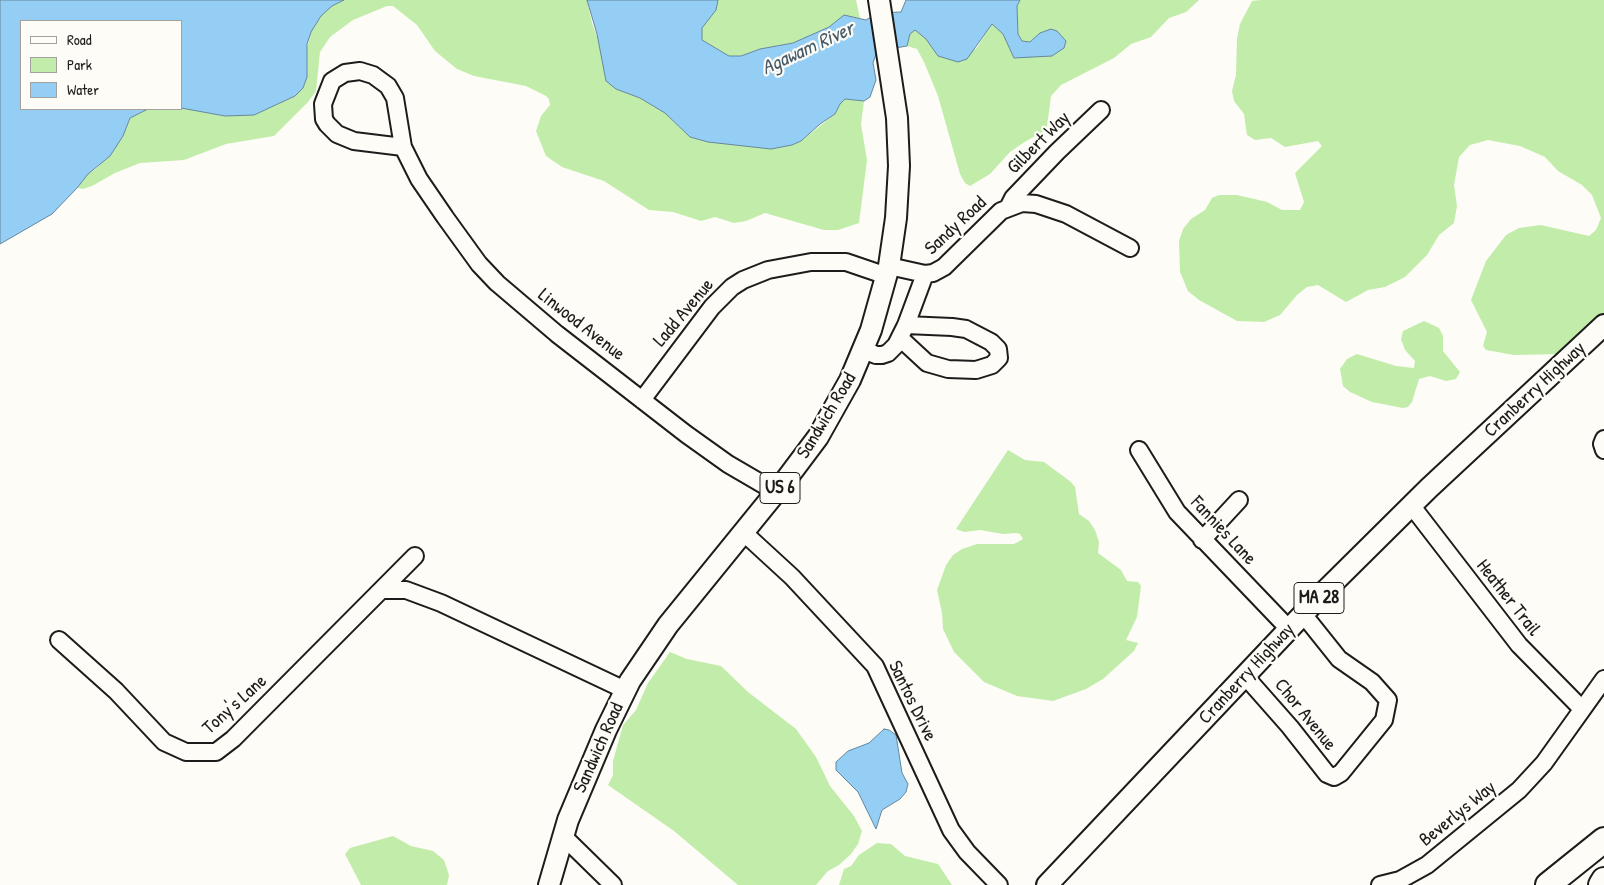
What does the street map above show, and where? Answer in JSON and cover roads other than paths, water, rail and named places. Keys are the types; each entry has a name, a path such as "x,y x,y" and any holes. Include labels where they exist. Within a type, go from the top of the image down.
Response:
{"highway":[{"path":"1548,885 1604,840"},
{"path":"1601,885 1604,880"}],"main road":[{"name":"Sandwich Road","path":"550,885 563,836 588,770 625,690 657,640 776,492 826,423 864,350 888,271 896,218 899,150 879,3"},
{"name":"Cranberry Highway","path":"1047,885 1303,614 1411,505 1604,325"}],"street":[{"name":"Linwood Avenue","path":"403,148 354,141 332,129 324,119 322,112 324,96 332,82 345,73 360,71 373,76 388,86 395,98 403,148 424,185 487,274 550,328 642,400 707,449 776,492"},
{"name":"Gilbert Way","path":"1009,206 1013,198 1057,152 1101,110"},
{"name":"Sandy Road","path":"888,271 925,274 939,270 993,218 1009,206 1029,204 1055,210 1130,248"},
{"name":"Ladd Avenue","path":"642,400 712,307 732,287 743,280 768,270 811,262 846,262 888,271"},
{"path":"864,350 876,355 888,353 903,332 925,274"},
{"path":"952,326 966,329 991,342 998,349 999,358 992,366 976,370 948,369 927,363 903,332 952,326"},
{"path":"1604,439 1602,444 1604,450"},
{"name":"Fannies Lane","path":"1139,450 1168,500 1202,540 1289,629"},
{"path":"1202,540 1240,500"},
{"name":"Heather Trail","path":"1411,505 1519,645 1582,709"},
{"name":"Santos Drive","path":"743,532 792,577 876,666 951,830 967,852 998,885"},
{"name":"Tony's Lane","path":"59,640 116,691 164,742 179,750 210,753 220,750 233,739 415,556"},
{"path":"382,590 400,589 436,601 625,690"},
{"name":"Chor Avenue","path":"1245,676 1290,727 1323,770 1334,777 1341,773 1384,720 1388,700 1380,689 1339,659 1303,614"},
{"name":"Beverlys Way","path":"1380,885 1405,882 1457,842 1532,777 1604,678"},
{"path":"563,836 613,885"}],"water":[{"path":"0,0 344,0 332,6 321,16 311,32 307,44 307,77 303,88 295,96 254,115 225,116 182,108 182,20 20,20 20,110 146,110 130,118 123,136 110,156 88,174 52,214 0,244"},
{"name":"Agawam River","path":"587,0 718,0 716,10 702,28 702,40 729,56 741,56 760,49 793,43 829,27 844,15 866,20 877,13 901,12 906,0 1020,0 1017,6 1018,34 1022,41 1030,42 1040,33 1051,29 1057,31 1066,41 1064,48 1052,56 1014,58 1003,34 992,24 967,59 958,62 938,56 926,39 915,30 910,34 907,46 883,50 876,54 873,63 876,80 870,97 864,101 845,99 835,114 801,141 792,145 771,149 708,142 690,137 665,113 640,98 616,89 606,81 597,34"},
{"path":"884,729 896,735 902,773 908,784 906,792 900,799 882,810 876,829 858,792 836,770 836,762 848,751 869,743"}]}
